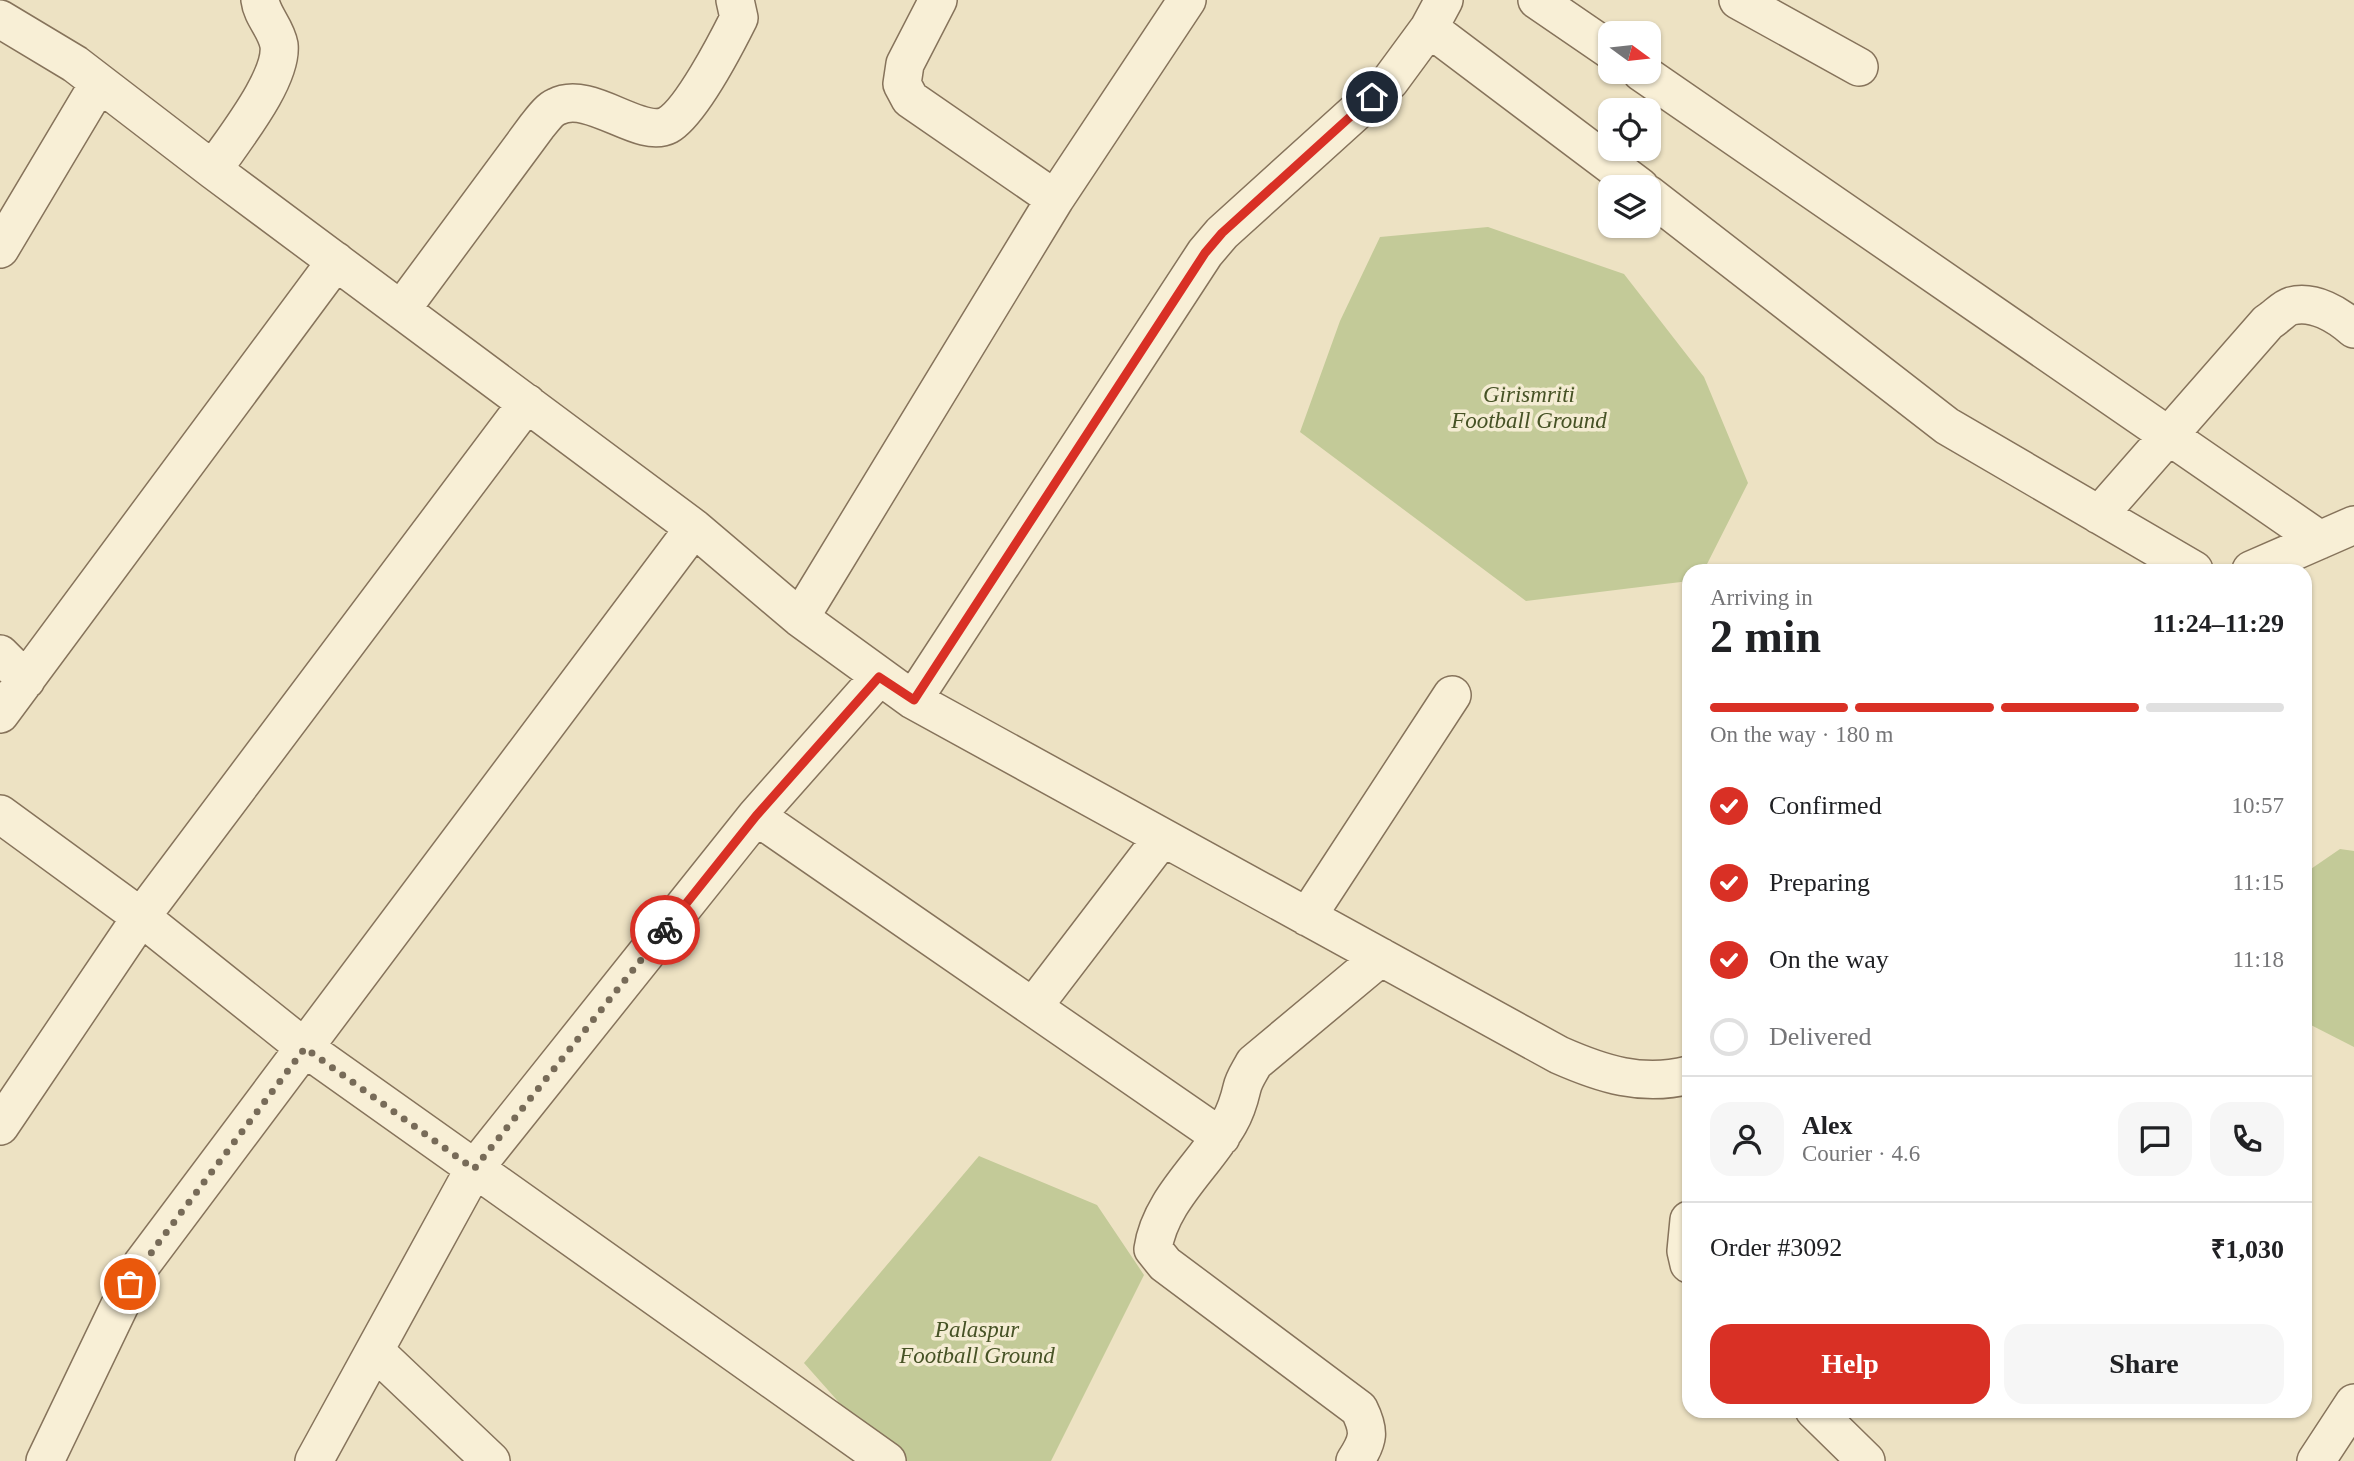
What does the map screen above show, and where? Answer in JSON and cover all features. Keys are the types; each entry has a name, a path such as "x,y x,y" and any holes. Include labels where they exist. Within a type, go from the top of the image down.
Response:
{"street":[{"path":"213,170 268,88 276,68 279,46 260,0"},
{"path":"401,310 537,126 554,107 573,102 648,127 666,127 682,115 739,18 735,0"},
{"path":"938,0 905,64 902,84 906,92 911,99 1055,199"},
{"path":"800,618 1055,199 1187,0"},
{"path":"1537,0 1598,42"},
{"path":"1738,0 1859,67"},
{"path":"914,700 1205,253 1222,233 1391,80 1436,14 1626,175"},
{"path":"0,19 75,64 694,528 800,618 914,700 1559,1055 1598,1072 1632,1080 1682,1077"},
{"path":"0,249 99,83"},
{"path":"1659,84 2319,540"},
{"path":"1661,204 1947,426 2183,564"},
{"path":"0,715 336,261"},
{"path":"2099,515 2268,322 2290,306 2315,306 2340,317 2354,329"},
{"path":"0,1126 141,917 527,403"},
{"path":"2265,564 2354,525"},
{"path":"45,1461 136,1274 694,528"},
{"path":"0,654 26,680"},
{"path":"314,1461 474,1169 756,816 879,677"},
{"path":"1307,917 1452,695"},
{"path":"0,814 141,917 305,1048 887,1461"},
{"path":"756,816 1221,1137"},
{"path":"1033,1007 1162,838"},
{"path":"1355,1461 1364,1449 1368,1427 1359,1409 1165,1264 1153,1249 1156,1231 1166,1211 1221,1137 1239,1106 1242,1085 1254,1063 1381,957"},
{"path":"375,1351 491,1461"},
{"path":"2316,1461 2354,1404"},
{"path":"1822,1418 1866,1461"}],"green space":[{"name":"Girismriti Football Ground","path":"1488,227 1624,274 1704,377 1748,483 1707,564 1682,564 1682,582 1526,601 1300,432 1340,321 1380,237"},
{"path":"2340,849 2354,851 2354,1047 2312,1026 2312,868"},
{"name":"Palaspur Football Ground","path":"979,1156 1097,1205 1144,1275 1051,1461 891,1461 804,1363"}],"way so far":[{"path":"130,1284 142,1264 305,1048 474,1169 665,930"}],"route":[{"path":"665,930 756,816 879,677 914,700 1205,253 1222,233 1372,97"}]}
